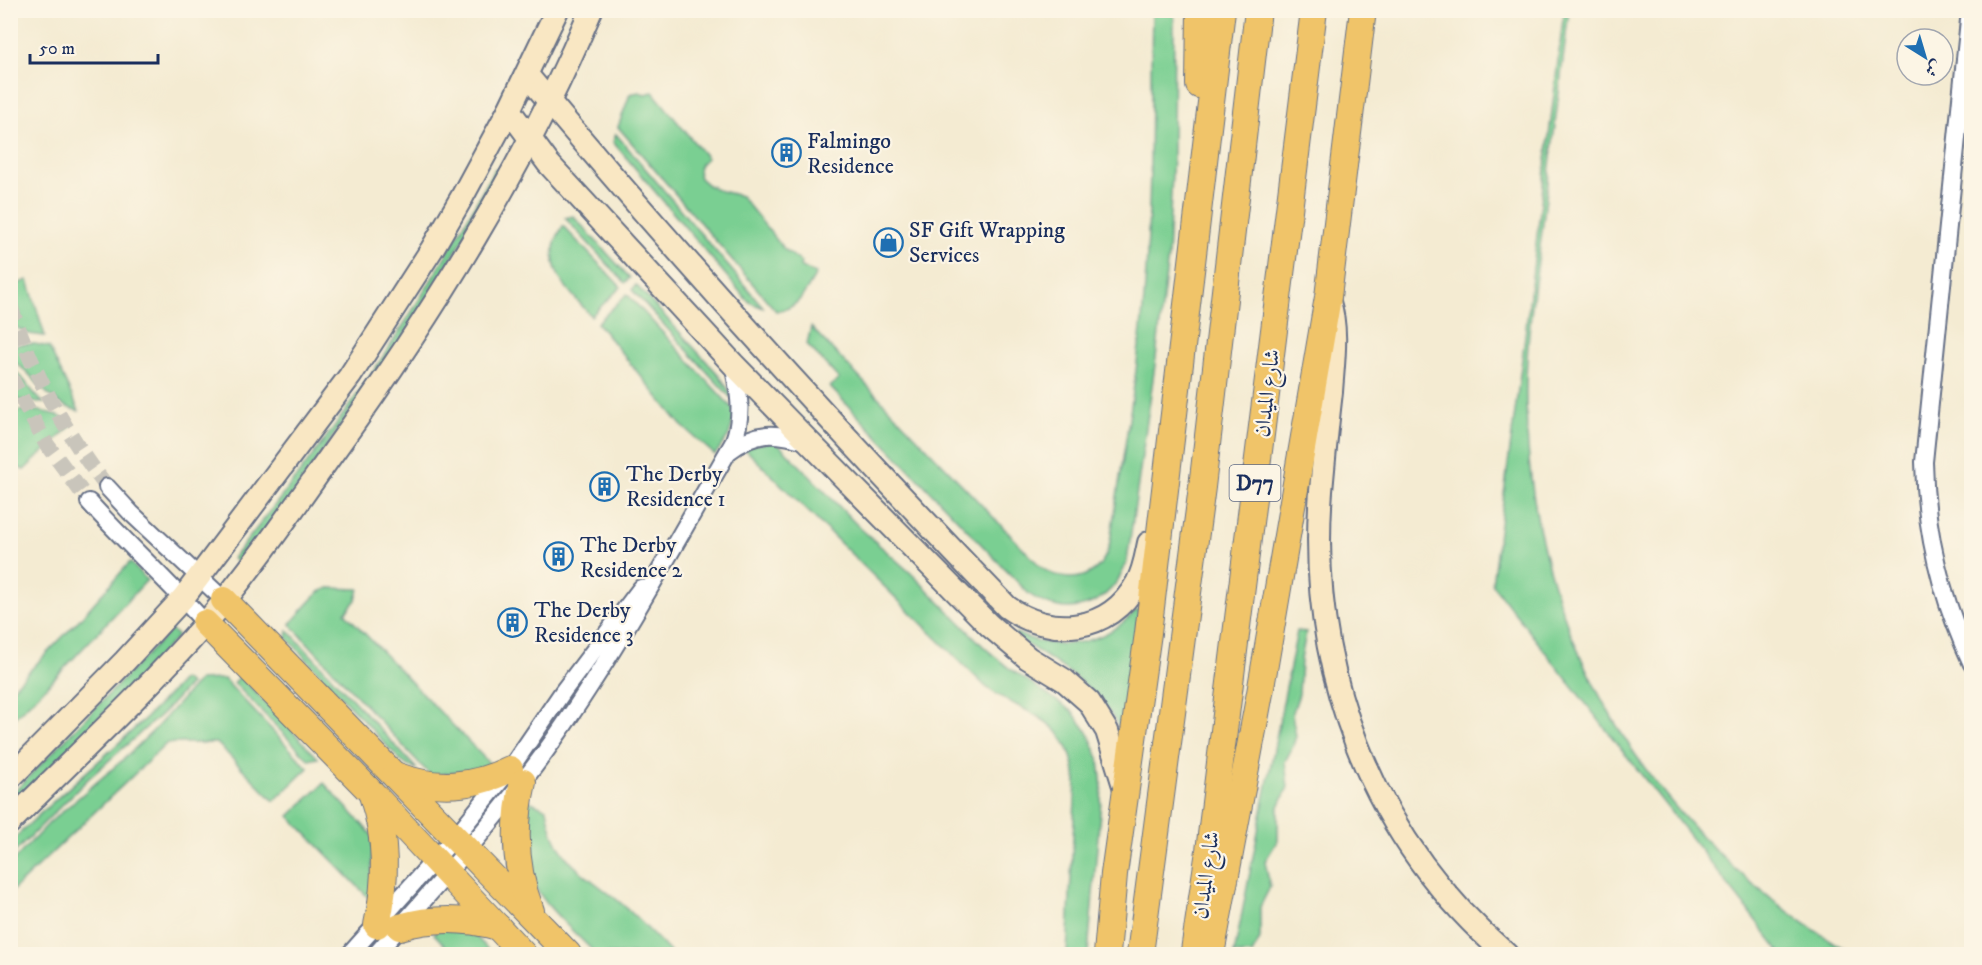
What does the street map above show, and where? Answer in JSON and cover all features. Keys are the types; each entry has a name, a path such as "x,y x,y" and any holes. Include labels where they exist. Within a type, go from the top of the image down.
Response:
{"main road":[{"path":"1200,10 1199,113 1202,174"},
{"path":"1107,954 1116,864 1167,472 1222,10"},
{"name":"D77","path":"1140,954 1203,475 1258,10"},
{"name":"شارع الميدان","path":"1194,954 1209,851 1314,10"},
{"path":"1210,954 1260,693 1328,297 1363,10"},
{"path":"224,600 568,954"},
{"path":"205,623 371,792 524,954"},
{"path":"395,774 424,784 454,786 517,775 516,845 521,882 533,917"},
{"path":"371,792 381,825 389,926 446,919 473,921 498,927"}],"street":[{"path":"10,778 183,598 362,358 432,249 509,110 557,10"},
{"path":"10,822 116,718 205,623 298,502 405,350 469,248 531,140 591,10"},
{"path":"1970,10 1926,432 1924,472 1927,522 1932,552 1971,664"},
{"path":"527,75 716,294 808,396 999,598 1018,614 1053,627 1072,626 1102,618 1122,603 1143,572 1155,507 1167,472"},
{"path":"509,110 556,172 733,364 810,443 989,625 1028,657 1065,680 1089,702 1107,730 1126,793"},
{"path":"1328,297 1334,320 1335,344 1318,546 1322,610 1339,697 1362,760 1400,832 1440,887 1464,915 1506,954"},
{"path":"350,954 389,926 442,867 517,775 592,651 673,547 737,433 741,412 733,364"},
{"path":"728,452 744,441 763,435 783,435 810,443"},
{"path":"107,487 131,513 224,600"},
{"path":"88,502 205,623"},
{"path":"376,954 389,926 442,867"}],"green space":[{"path":"1152,11 1174,11 1173,154 1168,256 1127,561 1111,589 1100,599 1073,608 1059,607 1029,594 830,387 839,379 807,344 811,327 1042,568 1053,574 1074,578 1093,571 1106,554 1110,542 1141,329 1148,226"},
{"path":"1564,11 1569,11 1530,319 1526,380 1532,486 1549,569 1577,648 1614,721 1661,789 1717,851 1781,906 1853,954 1782,954 1492,584 1524,344"},
{"path":"639,92 645,94 653,92 707,158 698,171 700,178 721,191 741,196 784,249 801,262 800,266 816,274 796,303 784,310 776,311 618,127 630,94"},
{"path":"616,134 764,308 746,299 613,142"},
{"path":"495,169 502,172 423,308 288,501 239,563 233,558 322,443 389,347 436,272"},
{"path":"573,216 630,278 625,283 565,218"},
{"path":"563,226 621,287 591,316 565,285 554,264 553,252"},
{"path":"28,280 45,336 29,334 11,325 11,286"},
{"path":"636,285 719,375 732,395 730,397 632,290"},
{"path":"627,294 736,412 729,435 715,455 681,425 597,323"},
{"path":"20,344 49,347 79,411 67,407 49,395 28,373 11,360 11,347"},
{"path":"11,368 44,403 22,401 11,396"},
{"path":"25,410 51,413 72,425 24,470 11,464 10,412"},
{"path":"776,441 860,528 913,575 985,648 1009,668 1072,711 1089,734 1099,760 1102,788 1088,954 1067,954 1076,780 1072,759 1065,743 1045,721 987,688 745,449 752,445"},
{"path":"130,562 147,580 56,677 11,721 11,690 79,620"},
{"path":"329,588 359,589 356,600 345,613 492,766 431,776 290,624 319,592"},
{"path":"1139,610 1123,735 1102,702 1089,689 1062,667 1014,636 1016,633 1048,643 1080,642 1109,632"},
{"path":"171,630 178,636 11,809 11,795"},
{"path":"288,630 417,769 401,761 287,638"},
{"path":"1297,631 1306,632 1301,660 1299,694 1292,715 1296,736 1285,762 1288,787 1278,809 1278,840 1265,861 1270,887 1260,907 1260,939 1252,954 1234,954"},
{"path":"240,676 318,758 309,760 234,683"},
{"path":"183,679 190,684 164,712 88,779 11,856 11,842 142,722"},
{"path":"224,679 308,768 274,801 217,743 167,743 11,892 11,863 50,822 125,758 155,729 199,680"},
{"path":"324,783 373,836 371,900 289,816"},
{"path":"527,800 547,809 551,828 564,855 642,922 672,954 596,954 545,902 527,866"},
{"path":"439,926 472,932 492,954 453,954 434,934"}],"tunnel":[{"path":"10,305 28,354 51,400 91,466 107,487"},
{"path":"10,376 45,442 89,502"}],"place":[{"name":"Falmingo Residence","path":"786,153"},
{"name":"SF Gift Wrapping Services","path":"888,242"},
{"name":"The Derby Residence 1","path":"605,486"},
{"name":"The Derby Residence 2","path":"559,557"},
{"name":"The Derby Residence 3","path":"513,622"}]}
